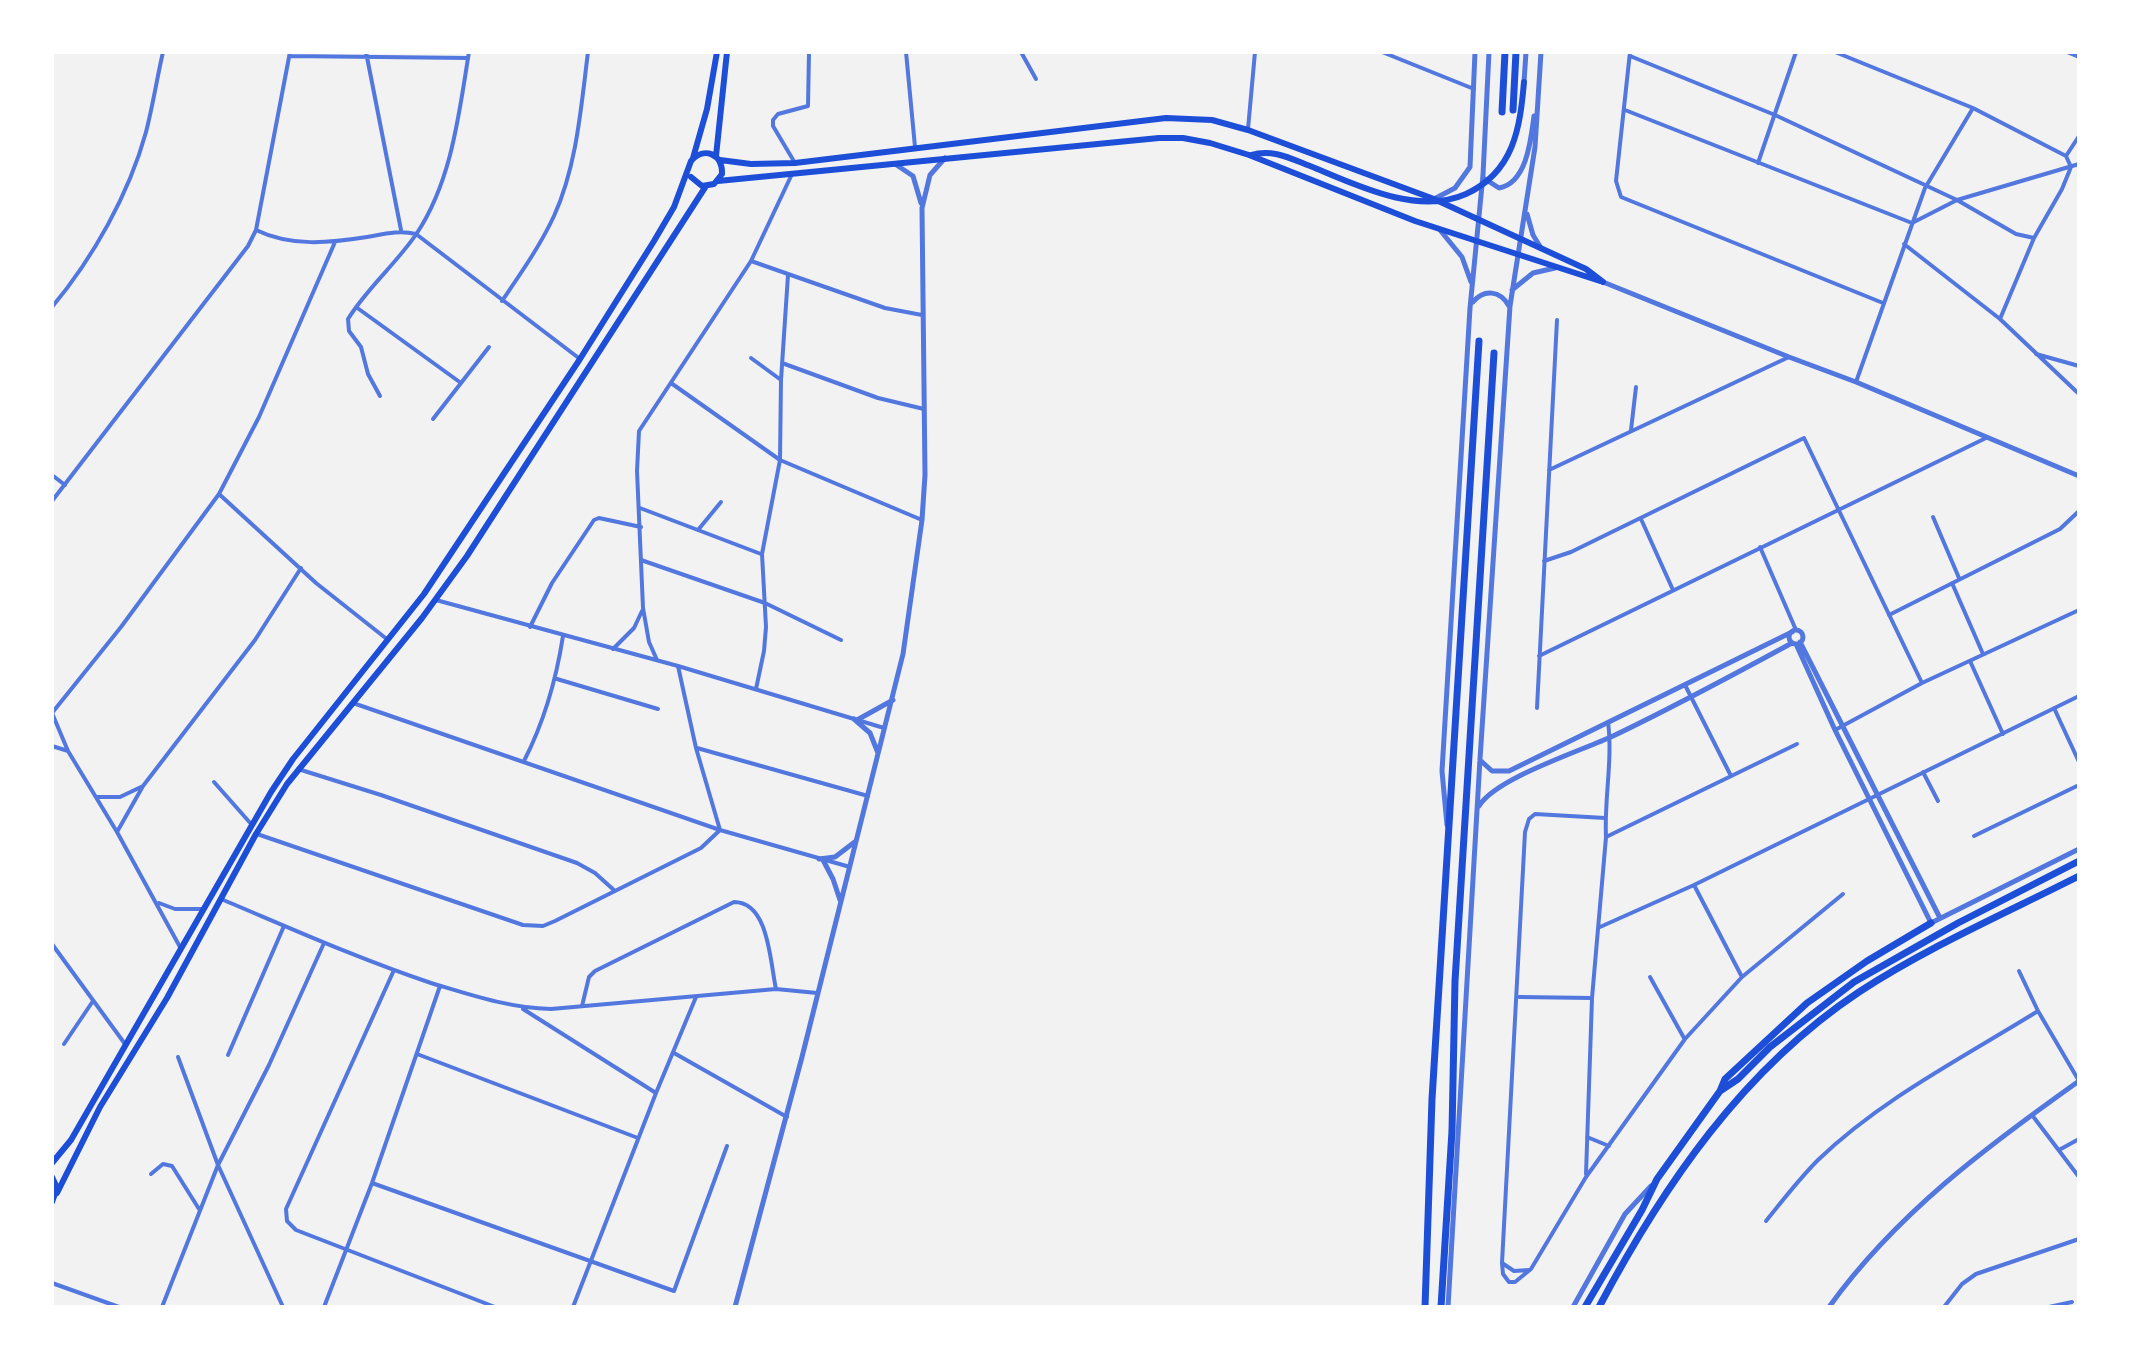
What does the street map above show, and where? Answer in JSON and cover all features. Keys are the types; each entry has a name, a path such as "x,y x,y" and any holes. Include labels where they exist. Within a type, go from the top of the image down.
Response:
{"main road":[{"path":"52,1163 71,1140 293,759 424,594 580,359 674,207 690,174 707,109 717,52"},
{"path":"718,181 723,171 718,158 727,52"},
{"path":"1502,112 1505,52"},
{"path":"1513,110 1516,52"},
{"path":"1249,155 1259,152 1279,154 1401,199 1422,203 1446,201 1474,190 1495,173 1510,154 1518,134 1524,82"},
{"path":"693,159 705,153 751,164 795,163 1166,118 1212,120 1248,130 1434,199 1586,269 1603,282"},
{"path":"690,174 699,185 706,186 718,181 945,158 1183,138 1249,155 1439,229 1603,282"},
{"path":"52,1202 100,1107 167,998 256,834 298,769 436,600 706,186"},
{"path":"1423,1307 1426,1297 1432,1099 1479,341"},
{"path":"1441,1307 1452,1131 1455,981 1494,353"},
{"path":"1720,1091 1832,998 1882,965 2079,861"},
{"path":"1599,1307 1690,1156 1746,1089 1784,1052 1861,991 1971,930 2079,876"},
{"path":"1585,1307 1657,1179 1720,1091 1725,1079 1807,1003 1867,961 1931,923"},
{"path":"52,1177 57,1193"}],"street":[{"path":"52,307 111,218 128,180 145,133 163,52"},
{"path":"502,301 531,258 554,215 578,135 588,52"},
{"path":"795,163 773,126 773,120 778,114 808,106 809,52"},
{"path":"906,52 915,147"},
{"path":"1021,52 1036,79"},
{"path":"1248,130 1255,52"},
{"path":"1382,52 1474,89"},
{"path":"1434,199 1455,188 1470,167 1475,52"},
{"path":"1450,836 1442,771 1489,52"},
{"path":"1524,82 1526,52"},
{"path":"1448,1307 1510,306 1535,147 1541,52"},
{"path":"1758,163 1796,52"},
{"path":"1835,52 1973,108 2066,156 2071,167 2034,238 2000,319"},
{"path":"2067,52 2079,57"},
{"path":"52,501 235,265 256,230 290,54 468,55 440,192 416,234 348,319 347,327 361,347 368,374 380,396"},
{"path":"1883,303 1625,201 1618,192 1616,181 1630,54 1775,115 1925,188 1957,200 2016,234 2034,238"},
{"path":"367,55 401,231"},
{"path":"1483,175 1499,188 1511,183 1519,173 1529,143 1541,64"},
{"path":"1856,382 1925,188 1973,108"},
{"path":"1625,110 1912,223 1957,200 2079,164"},
{"path":"2066,156 2079,136"},
{"path":"735,1307 787,1117 894,700 903,654 922,520 925,409 922,208 930,175 945,158"},
{"path":"895,164 913,176 922,208"},
{"path":"657,660 649,642 643,608 637,471 639,431 751,261 792,174"},
{"path":"1526,207 1530,228 1542,249"},
{"path":"1439,229 1462,257 1472,292"},
{"path":"256,230 271,238 287,241 335,242 401,231 416,234 580,359"},
{"path":"181,949 157,902 68,751 52,713 121,627 219,494 265,403 335,242"},
{"path":"1904,244 2000,319 2079,394"},
{"path":"751,261 885,308 922,315"},
{"path":"1512,291 1533,273 1560,268"},
{"path":"756,689 764,651 762,554 780,460 781,380 788,275"},
{"path":"1603,282 1856,382 2079,476"},
{"path":"1470,308 1475,299 1487,293 1501,296 1510,306"},
{"path":"356,307 461,383"},
{"path":"1537,708 1557,320"},
{"path":"433,419 489,347"},
{"path":"2033,353 2079,366"},
{"path":"1549,470 1789,357"},
{"path":"751,358 781,380"},
{"path":"782,363 878,398 925,409"},
{"path":"671,383 780,460 922,520"},
{"path":"1631,430 1636,387"},
{"path":"1544,561 1571,552 1804,438 1922,683"},
{"path":"1539,656 1986,438"},
{"path":"52,475 65,485"},
{"path":"219,494 388,640"},
{"path":"698,530 721,502"},
{"path":"640,508 762,554"},
{"path":"1889,615 2060,529 2079,511"},
{"path":"1933,517 1960,578"},
{"path":"530,627 552,583 594,520 599,518 641,527"},
{"path":"1641,518 1673,590"},
{"path":"1477,810 1486,796 1504,785 1610,737 1796,643 1803,635 1794,631 1760,547"},
{"path":"641,560 765,603 841,640"},
{"path":"117,832 143,786 255,640 301,568"},
{"path":"1952,583 1983,654"},
{"path":"436,600 657,660 886,728"},
{"path":"613,649 634,628 643,608"},
{"path":"1835,730 1922,683 2079,610"},
{"path":"1480,759 1492,771 1509,771 1794,631"},
{"path":"1794,631 1789,637 1796,643 1844,726 1940,918"},
{"path":"524,761 541,726 557,679 563,636"},
{"path":"1796,643 1835,730 1931,923 2079,849"},
{"path":"1970,661 2003,734"},
{"path":"678,666 696,748 720,830"},
{"path":"557,679 658,709"},
{"path":"1685,685 1731,776"},
{"path":"1600,927 1694,885 2079,696"},
{"path":"855,720 872,714 894,700"},
{"path":"353,703 720,830 850,867"},
{"path":"2054,708 2079,762"},
{"path":"855,720 870,733 879,755"},
{"path":"1586,1177 1592,998 1606,837 1608,722"},
{"path":"1606,837 1797,744"},
{"path":"52,746 68,751"},
{"path":"696,748 868,796"},
{"path":"298,769 577,863 595,873 615,891"},
{"path":"1923,772 1938,801"},
{"path":"214,782 252,825"},
{"path":"1974,836 2079,785"},
{"path":"96,796 120,797 143,786"},
{"path":"1605,818 1535,814 1529,819 1525,832 1502,1263 1505,1279 1509,1282 1515,1282 1531,1269 1586,1177 1685,1039 1742,977 1843,894"},
{"path":"256,834 532,927 555,921 701,848 720,830"},
{"path":"821,860 835,857 856,841"},
{"path":"821,860 833,879 840,901"},
{"path":"1694,885 1742,977"},
{"path":"221,899 394,970 521,1008 551,1009 776,989 817,993"},
{"path":"157,902 175,909 203,909"},
{"path":"582,1006 589,977 595,971 734,902 746,904 760,917 776,989"},
{"path":"228,1055 284,926"},
{"path":"162,1307 218,1165 269,1065 324,943"},
{"path":"52,944 125,1044"},
{"path":"394,970 286,1209 287,1221 296,1230 495,1307"},
{"path":"1829,1307 1869,1255 1935,1189 2079,1081 2038,1011 2019,971"},
{"path":"1650,977 1685,1039"},
{"path":"324,1307 372,1183 440,985"},
{"path":"573,1307 696,997"},
{"path":"1518,997 1592,998"},
{"path":"64,1044 93,1001"},
{"path":"521,1008 656,1093"},
{"path":"1766,1221 1791,1188 1843,1138 1902,1096 2038,1011"},
{"path":"673,1053 787,1117"},
{"path":"417,1054 638,1138"},
{"path":"178,1057 218,1165 283,1307"},
{"path":"2031,1115 2079,1177"},
{"path":"1587,1137 1609,1146"},
{"path":"2059,1150 2079,1139"},
{"path":"372,1183 674,1291 727,1146"},
{"path":"151,1174 158,1166 172,1166 199,1209"},
{"path":"1573,1307 1625,1214 1657,1179"},
{"path":"1944,1307 1962,1284 1976,1274 2079,1239"},
{"path":"1502,1263 1514,1271 1531,1269"},
{"path":"52,1283 119,1307"},
{"path":"2049,1307 2072,1302"}]}
